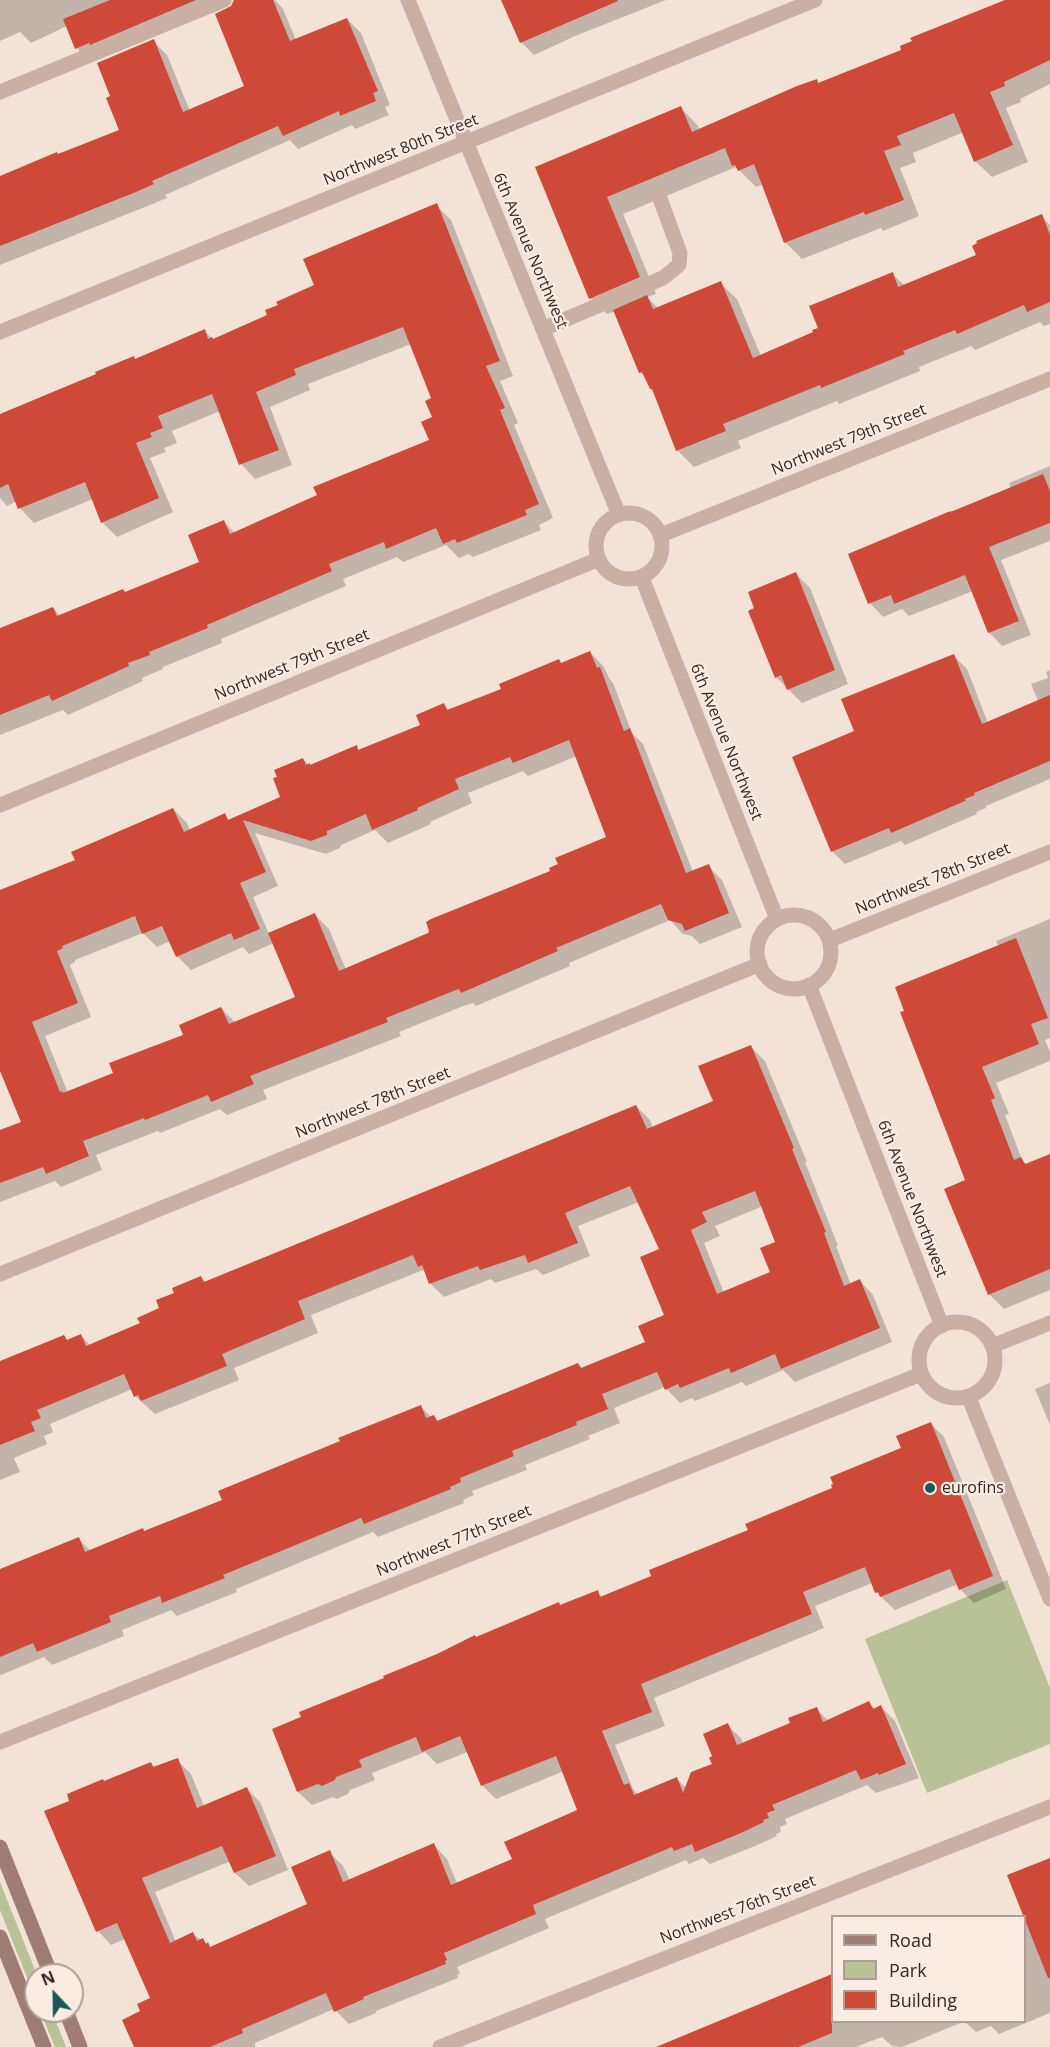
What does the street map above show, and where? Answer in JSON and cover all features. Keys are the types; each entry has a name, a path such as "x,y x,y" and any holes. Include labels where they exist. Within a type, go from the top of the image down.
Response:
{"main road":[{"path":"0,1847 46,1963"},
{"path":"0,1937 44,2047"},
{"path":"71,2023 80,2047"}],"street":[{"path":"0,93 224,0"},
{"name":"6th Avenue Northwest","path":"408,0 619,515"},
{"name":"Northwest 80th Street","path":"0,332 815,0"},
{"path":"543,329 663,278 678,265 680,253 658,193"},
{"name":"Northwest 79th Street","path":"661,535 1050,379"},
{"path":"636,513 647,518 656,525 661,535 663,546 661,558 656,567 642,578 628,580 617,578 608,573 599,559 596,544 598,533 604,524 619,515 636,513"},
{"name":"Northwest 79th Street","path":"0,805 599,559"},
{"name":"6th Avenue Northwest","path":"642,578 777,919"},
{"name":"Northwest 78th Street","path":"830,940 1050,852"},
{"path":"789,915 802,915 814,920 823,928 830,940 832,952 830,964 815,983 793,989 771,981 763,972 757,949 760,938 767,927 777,919 789,915"},
{"name":"Northwest 78th Street","path":"0,1274 760,964"},
{"name":"6th Avenue Northwest","path":"808,986 942,1326"},
{"path":"962,1322 974,1326 984,1333 992,1346 995,1366 991,1378 983,1388 969,1398 946,1397 934,1392 925,1383 921,1374 919,1357 922,1345 928,1334 942,1326 962,1322"},
{"path":"992,1346 1050,1323"},
{"name":"Northwest 77th Street","path":"0,1742 921,1374"},
{"path":"969,1398 1050,1599"},
{"name":"Northwest 76th Street","path":"440,2047 1050,1807"}],"green space":[{"path":"1007,1580 1050,1688 1050,1744 927,1793 865,1639"},
{"path":"0,1882 32,1963 24,1963 24,1970 0,1910"},
{"path":"45,2023 57,2023 66,2047 55,2047"}],"building":[{"path":"110,0 196,0 90,45 89,43 75,49 63,19"},
{"path":"234,0 273,0 290,41 347,18 378,91 373,93 376,101 340,116 339,111 283,136 278,126 152,181 154,184 136,192 0,246 0,176 57,152 58,154 119,130 106,98 110,96 97,63 154,39 183,112 244,86 215,14 231,6"},
{"path":"501,0 617,0 618,1 520,43"},
{"path":"1005,0 1050,0 1050,60 1004,82 1005,86 990,92 1013,145 974,162 954,113 897,136 901,145 884,151 904,200 865,215 864,212 784,243 754,164 738,171 735,165 732,166 725,148 607,197 640,277 589,299 535,167 681,106 692,132 797,86 817,79 818,83 901,50 900,46 912,41 910,38"},
{"path":"437,203 500,361 486,366 505,408 500,410 539,504 525,510 527,515 457,543 455,539 443,544 436,528 386,549 384,542 329,564 332,571 207,625 208,628 149,652 150,655 128,663 129,666 52,701 49,695 0,715 0,628 53,607 57,616 199,562 188,535 224,520 230,534 317,495 313,487 429,440 421,422 432,417 425,401 431,398 403,327 294,369 296,375 256,392 279,450 239,465 212,394 158,416 163,428 150,433 152,437 136,443 159,498 101,523 85,482 18,509 8,484 0,488 0,414 96,374 95,372 134,356 135,359 205,329 208,339 212,337 213,339 267,315 265,310 278,305 276,302 314,285 303,259"},
{"path":"1042,214 1050,235 1050,302 1027,312 1024,305 957,334 955,330 903,351 905,354 723,424 726,431 676,451 652,389 642,372 639,373 613,310 647,295 653,309 721,281 753,358 818,328 809,306 893,272 898,287 976,255 972,246 977,243 976,241"},
{"path":"1043,474 1050,491 1050,523 989,547 1019,621 988,633 965,575 894,604 891,595 868,604 848,554"},
{"path":"796,572 835,670 787,690 781,675 775,678 748,611 754,608 748,592"},
{"path":"590,651 597,668 600,667 624,731 630,728 686,873 709,864 729,913 685,931 682,924 668,920 661,904 556,948 558,951 461,993 459,989 451,992 386,1018 388,1022 250,1076 254,1084 211,1102 208,1095 83,1141 89,1156 46,1174 43,1167 0,1183 0,1130 21,1122 0,1071 0,890 75,860 71,852 173,808 184,832 225,813 228,820 280,797 273,778 277,777 274,770 303,758 306,765 310,763 310,765 357,745 358,750 420,725 416,715 444,703 447,710 501,689 499,684 559,659 561,663","holes":["569,740 606,837 555,858 558,864 549,868 550,871 431,919 426,922 428,933 339,971 315,913 268,933 295,997 229,1024 221,1007 179,1025 183,1035 109,1063 113,1073 63,1093 60,1092 32,1022 78,1003 57,951 63,948 62,946 135,916 142,934 162,926 176,957 231,933 234,940 260,929 240,883 266,872 243,820 311,841 327,835 327,831 366,814 372,830 459,789 455,779 510,757 513,763"]},
{"path":"954,654 982,724 1050,695 1050,761 974,793 975,795 965,801 891,833 889,828 831,852 792,757 854,731 841,699"},
{"path":"1016,938 1048,1018 1031,1024 1039,1044 982,1067 995,1098 991,1100 1014,1160 1021,1157 1025,1164 1050,1154 1050,1269 988,1295 944,1189 965,1180 900,1012 904,1011 895,987"},
{"path":"751,1045 794,1148 792,1149 826,1232 824,1233 844,1286 860,1279 880,1328 781,1369 775,1354 731,1373 729,1368 680,1388 678,1384 665,1390 657,1372 602,1394 608,1409 576,1422 577,1425 512,1451 514,1456 460,1478 461,1482 450,1487 451,1489 364,1524 361,1518 162,1603 160,1596 109,1616 111,1622 37,1652 33,1643 0,1657 0,1569 79,1537 85,1552 143,1528 144,1531 222,1500 218,1491 340,1441 338,1438 421,1405 426,1418 434,1415 437,1421 578,1363 581,1368 645,1342 638,1326 664,1315 640,1257 659,1249 630,1186 565,1213 578,1243 528,1263 525,1255 480,1270 478,1266 429,1284 422,1265 418,1267 413,1255 298,1301 305,1319 222,1354 227,1366 141,1401 138,1395 134,1397 124,1374 37,1410 41,1418 31,1422 35,1431 0,1445 0,1361 64,1335 67,1340 81,1334 86,1346 140,1323 137,1318 159,1308 156,1300 174,1293 172,1288 201,1276 204,1282 636,1105 647,1129 713,1101 698,1066","holes":["755,1191 775,1242 760,1248 770,1272 717,1294 691,1230 707,1222 702,1212"]},
{"path":"931,1422 993,1576 959,1590 950,1569 880,1597 878,1592 875,1593 865,1567 803,1592 812,1614 641,1684 652,1712 602,1731 624,1785 629,1783 634,1795 677,1777 683,1793 691,1772 712,1764 709,1758 712,1756 703,1734 728,1723 737,1745 790,1723 788,1718 817,1707 823,1722 869,1701 873,1709 881,1705 906,1764 861,1780 856,1770 772,1805 775,1810 767,1813 769,1818 741,1833 695,1852 692,1844 674,1851 672,1847 533,1905 536,1914 444,1953 446,1964 363,1997 364,1999 334,2012 326,1993 242,2029 243,2033 210,2047 134,2047 122,2020 140,2011 137,2004 150,1998 117,1923 96,1932 44,1811 69,1801 67,1794 103,1779 104,1781 151,1762 153,1767 178,1758 197,1808 247,1787 276,1856 234,1873 222,1846 142,1878 170,1943 193,1932 197,1941 203,1938 210,1947 307,1904 291,1867 330,1850 343,1882 434,1843 451,1885 512,1859 504,1842 577,1810 556,1756 481,1786 460,1736 422,1752 416,1737 359,1760 362,1767 336,1777 335,1780 322,1786 318,1784 297,1792 272,1729 301,1717 299,1712 384,1678 383,1676 437,1654 475,1635 476,1637 559,1602 560,1605 598,1590 600,1597 651,1576 649,1570 748,1530 745,1524 832,1488 830,1477 901,1448 896,1436"},
{"path":"1050,1858 1050,1978 1048,1978 1026,1923 1026,1915 1023,1915 1007,1875"},
{"path":"831,1974 832,2033 798,2047 656,2047"}],"place":[{"name":"eurofins","path":"930,1488"}]}
